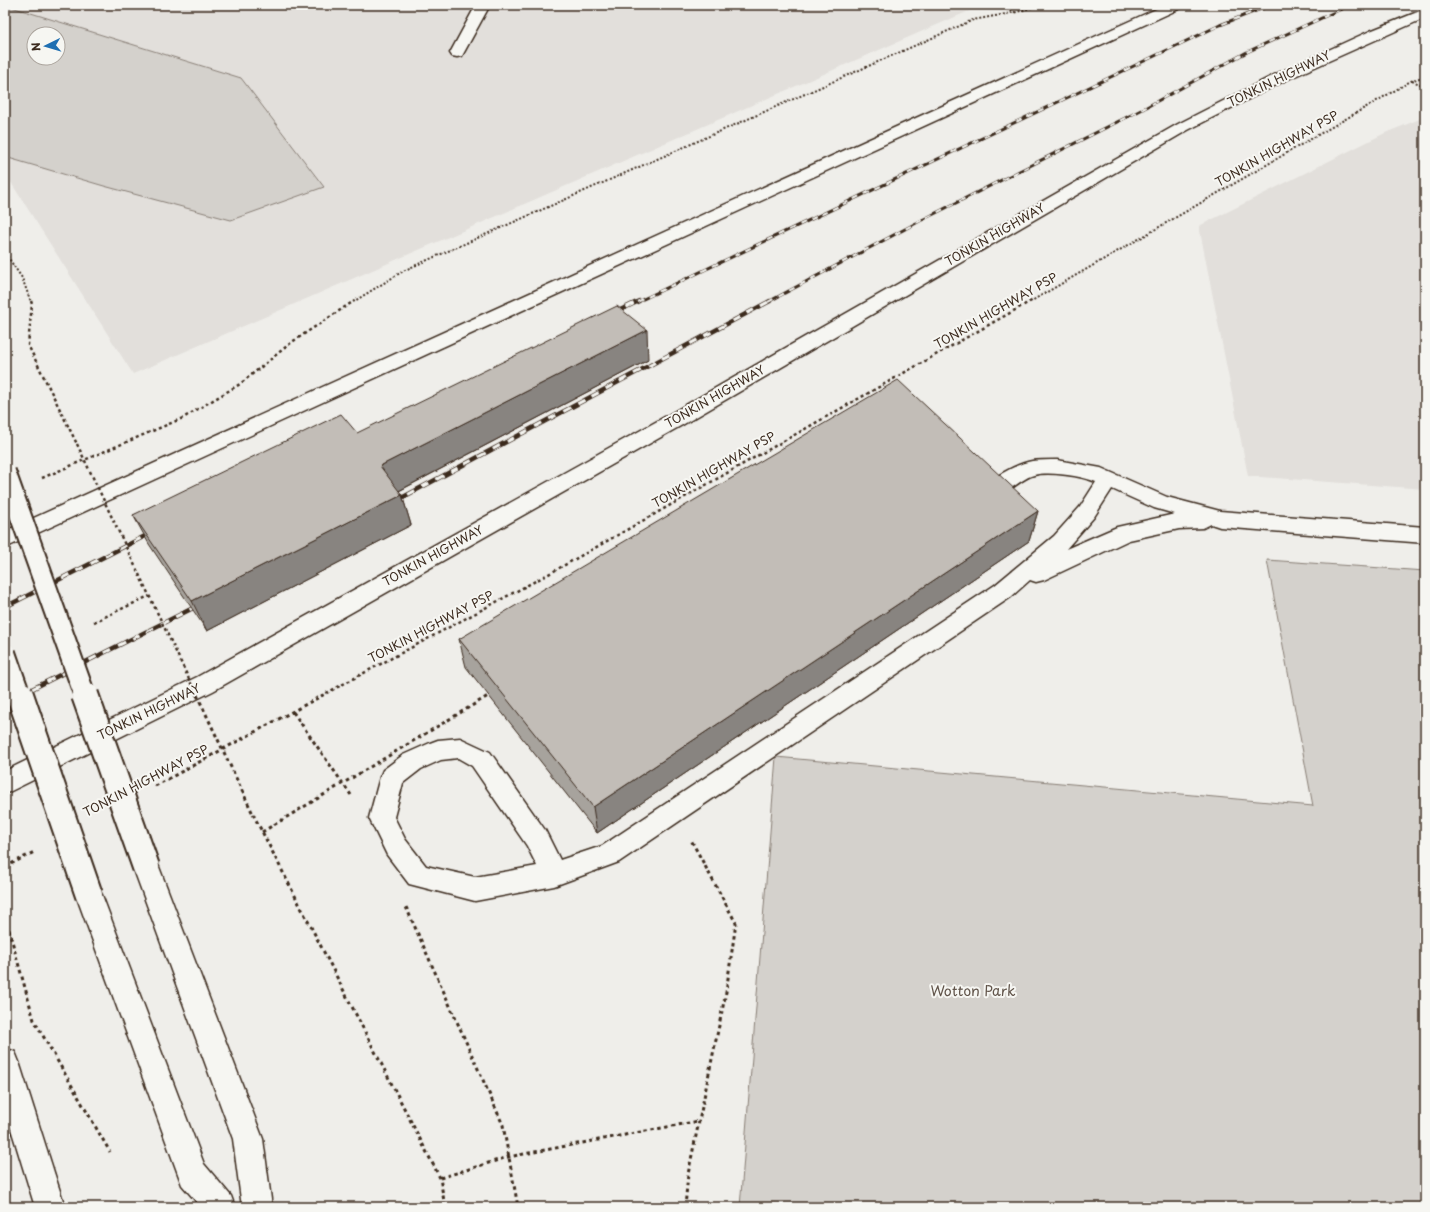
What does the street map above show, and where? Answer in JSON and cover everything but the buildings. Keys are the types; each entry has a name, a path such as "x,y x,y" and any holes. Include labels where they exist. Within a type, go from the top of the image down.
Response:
{"main road":[{"path":"457,53 483,5"},
{"path":"5,540 1176,5"},
{"name":"TONKIN HIGHWAY","path":"5,783 205,684 677,419 1183,127 1280,77 1425,13"},
{"path":"991,491 1014,476 1031,468 1057,467 1094,473 1161,503 1220,519"},
{"path":"5,472 146,867 248,1139 257,1207"},
{"path":"554,874 536,838 481,759 460,748 438,750 412,762 392,778 381,818 396,847 418,876 475,889 554,874 610,854 1003,591 1061,542 1087,512 1108,479"},
{"path":"1003,591 1074,555 1124,533 1179,522 1220,519 1425,535"},
{"path":"5,653 89,895 193,1174 220,1207"},
{"path":"5,1062 50,1207"}],"path":[{"path":"995,5 1017,12"},
{"path":"41,478 183,418 240,384 292,342 405,270 973,20 1017,12 1040,5"},
{"name":"TONKIN HIGHWAY PSP","path":"152,788 609,540 1127,247 1411,81 1425,76"},
{"path":"1411,81 1425,86"},
{"path":"5,253 22,278 32,304 28,346 77,444 253,814 440,1178 445,1207"},
{"path":"262,832 488,696"},
{"path":"292,712 353,798"},
{"path":"675,811 736,923 726,992 688,1174 685,1207"},
{"path":"5,867 40,848"},
{"path":"404,903 503,1125 518,1207"},
{"path":"5,916 34,1020 110,1152"},
{"path":"440,1178 508,1157 699,1121"}],"shaded area":[{"path":"5,5 969,5 976,7 133,374 5,173 5,157 104,186 241,78"},
{"path":"1425,117 1425,489 1248,476 1199,226 1385,133"}],"green space":[{"path":"5,5 241,78 324,187 231,220 104,186 5,157"},
{"name":"Wotton Park","path":"1267,560 1425,571 1425,1207 740,1207 776,757 1313,806"}],"railway":[{"path":"637,302 1220,25 1271,5"},
{"path":"768,302 920,221 1141,110 1247,52 1350,5"},
{"path":"612,314 639,301"},
{"path":"394,502 770,301"},
{"path":"5,607 155,531"},
{"path":"18,696 201,604"},
{"path":"5,703 20,695"}]}
